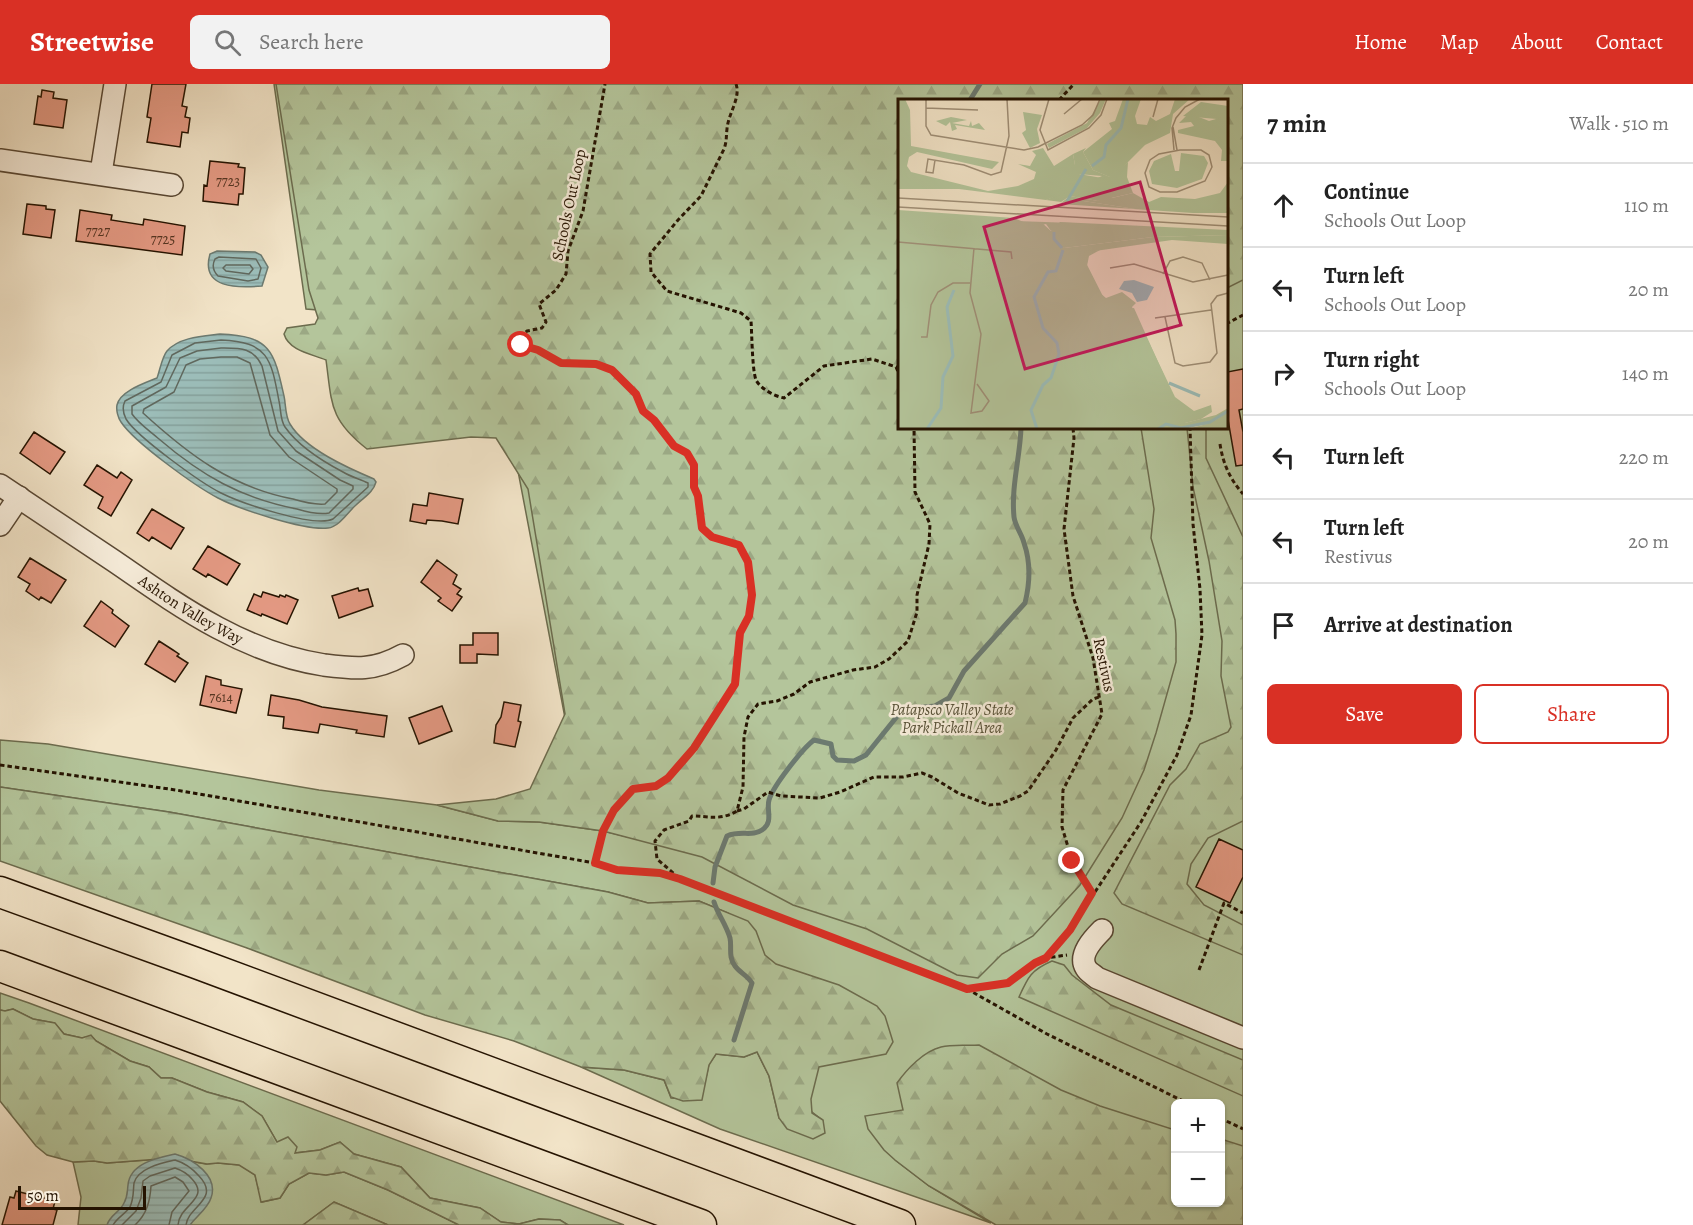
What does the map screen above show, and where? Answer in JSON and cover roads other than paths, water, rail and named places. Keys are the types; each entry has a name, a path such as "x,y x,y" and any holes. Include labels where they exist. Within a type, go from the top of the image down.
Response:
{"highway":[{"path":"0,892 900,1225"},
{"path":"0,966 701,1225"}],"street":[{"path":"101,174 115,84"},
{"path":"0,160 172,185"},
{"name":"Ashton Valley Way","path":"0,485 181,607 217,629 257,647 312,663 355,669 388,663 403,655"},
{"path":"0,525 19,497"},
{"path":"1102,930 1093,939 1084,956 1086,968 1097,978 1243,1038"}],"water":[{"path":"217,251 255,252 261,255 268,267 262,286 232,286 216,280 208,266 210,254"},
{"path":"220,334 250,338 267,349 277,368 288,421 297,433 328,457 376,482 370,492 336,525 318,528 289,523 218,498 151,452 128,431 120,420 117,409 119,400 134,388 157,378 164,357 172,346 192,338"},
{"path":"175,1154 196,1164 208,1176 211,1183 209,1202 190,1225 107,1225 125,1201 130,1178 134,1171 145,1163"}],"waterway":[{"path":"971,99 980,84"},
{"path":"713,883 715,867 727,836 754,833 766,827 769,820 768,804 776,786 809,744 814,740 831,744 833,756 837,760 854,761 866,755 903,709 935,706 949,698 964,671 1025,603 1029,566 1013,506 1021,429"},
{"path":"714,902 730,938 733,963 752,983 734,1040"}],"park label":[{"name":"Patapsco Valley State Park Pickall Area","path":"952,719"}]}
